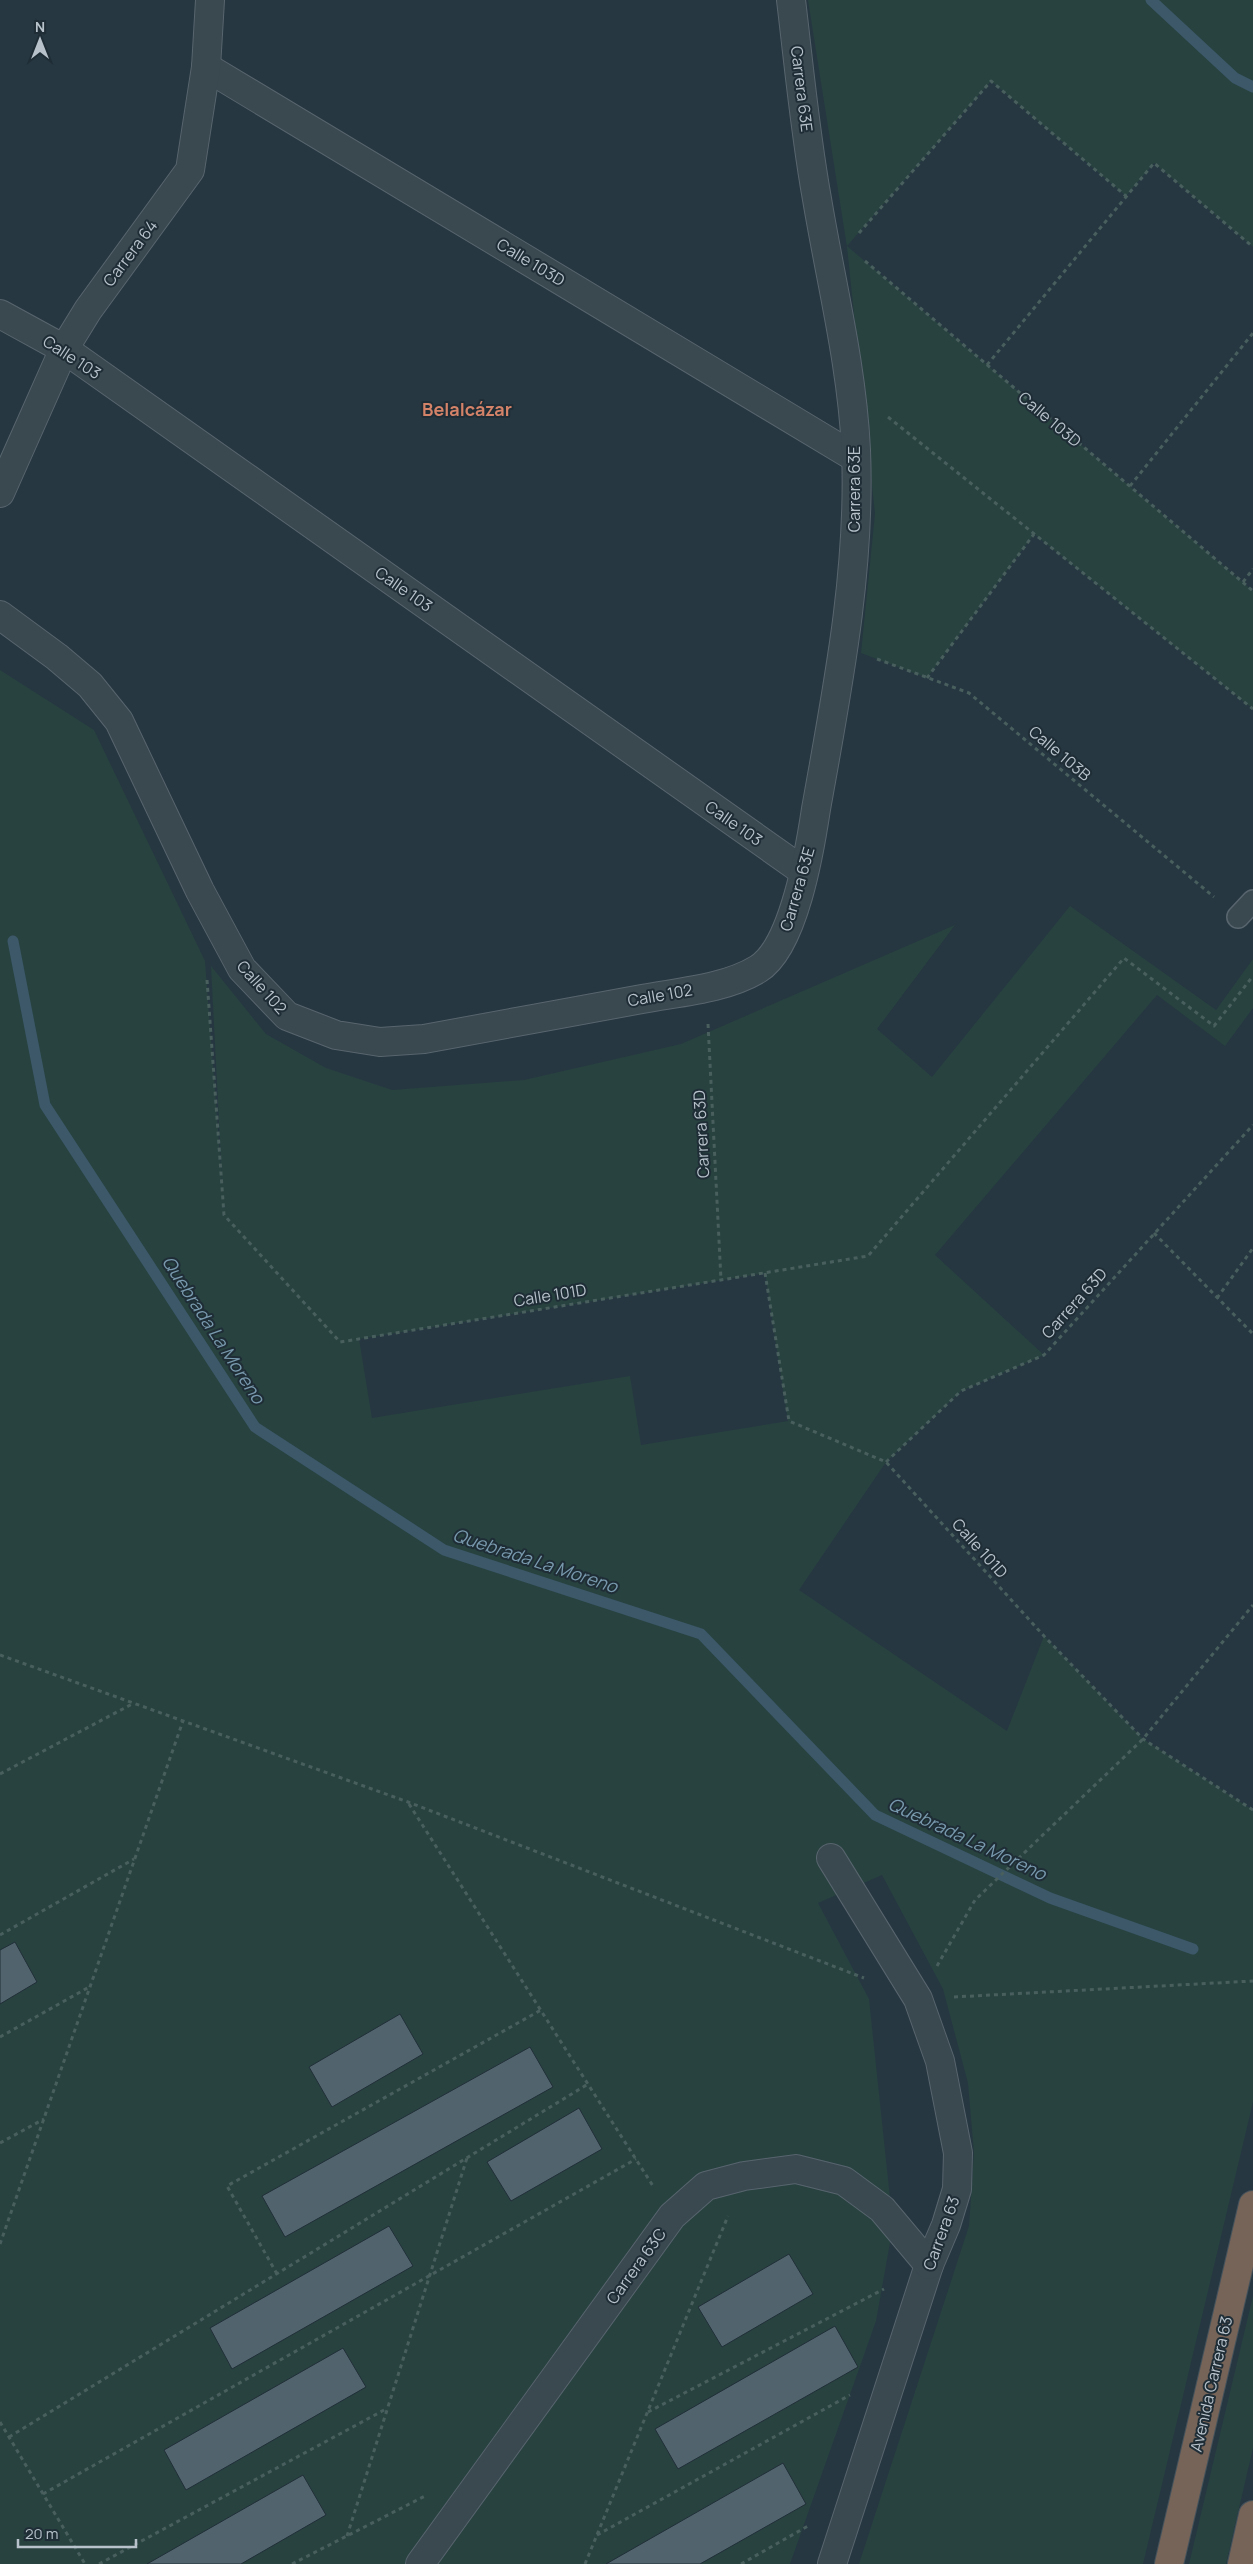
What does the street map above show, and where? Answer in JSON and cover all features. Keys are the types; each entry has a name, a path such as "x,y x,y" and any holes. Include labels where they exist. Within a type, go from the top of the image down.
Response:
{"highway":[{"name":"Avenida Carrera 63","path":"1169,2564 1253,2205"},
{"path":"1242,2564 1253,2515"}],"street":[{"name":"Carrera 64","path":"0,493 64,349 88,310 190,170 206,67 210,0"},
{"name":"Carrera 63E","path":"760,968 780,945 790,923 811,838 844,647 854,549 856,458 839,256 817,200 790,0"},
{"name":"Calle 103D","path":"206,67 856,458"},
{"name":"Calle 103","path":"0,314 64,349 803,871"},
{"name":"Calle 102","path":"0,615 58,657 90,685 119,721 200,891 242,969 287,1016 336,1035 380,1042 424,1039 706,987 760,968"},
{"name":"Carrera 63","path":"831,1858 918,1999 940,2061 958,2153 957,2189 946,2226 929,2265 832,2564"},
{"name":"Carrera 63C","path":"420,2564 672,2216 706,2186 744,2176 796,2169 844,2181 882,2209 929,2265"}],"lane":[{"path":"1238,917 1253,901"}],"path":[{"path":"839,256 991,81 1126,196"},
{"path":"987,366 1154,163 1253,247"},
{"name":"Calle 103D","path":"839,256 987,366 1253,591"},
{"path":"1130,486 1253,333"},
{"path":"850,388 1253,709"},
{"path":"927,678 1034,534"},
{"path":"1243,582 1253,569"},
{"name":"Calle 103B","path":"844,647 969,693 1238,917"},
{"name":"Calle 101D","path":"206,971 224,1214 340,1342 868,1256 1124,958 1214,1026 1253,976"},
{"name":"Carrera 63D","path":"706,987 721,1280"},
{"name":"Carrera 63D","path":"886,1462 961,1391 1044,1355 1253,1125"},
{"path":"1154,1233 1253,1334"},
{"path":"1217,1298 1253,1248"},
{"name":"Calle 101D","path":"765,1273 789,1421 886,1462 1044,1636 1143,1738 1253,1810"},
{"path":"918,1999 975,1900 1143,1738 1253,1605"},
{"path":"0,1655 408,1802 918,1999 1253,1981"},
{"path":"0,1774 134,1703"},
{"path":"0,2243 183,1721"},
{"path":"408,1802 672,2216"},
{"path":"0,1935 135,1859"},
{"path":"0,2037 91,1986"},
{"path":"277,2274 227,2186 541,2010"},
{"path":"9,2437 588,2084"},
{"path":"0,2143 44,2118"},
{"path":"347,2536 467,2157"},
{"path":"43,2494 636,2159"},
{"path":"585,2564 744,2176"},
{"path":"648,2413 929,2265"},
{"path":"597,2536 895,2369"},
{"path":"99,2564 387,2408"},
{"path":"0,2422 86,2564"},
{"path":"292,2564 434,2492"},
{"path":"741,2564 852,2501"}],"green space":[{"path":"808,0 1253,0 1253,247 1154,163 1126,196 991,81 847,246 1253,591 1253,709 1034,534 927,678 861,653 875,514 847,247"},
{"path":"0,670 94,730 205,961 222,1181 211,966 266,1034 326,1068 392,1090 524,1080 681,1044 955,925 877,1029 932,1077 1070,906 1216,1010 1253,959 1253,1008 1225,1046 1157,995 935,1255 1044,1355 961,1391 886,1462 799,1590 1007,1731 1044,1636 1143,1739 1253,1810 1253,2102 1143,2564 859,2564 969,2226 974,2153 968,2083 943,1989 882,1875 818,1903 869,1999 893,2226 876,2321 790,2564 0,2564","holes":["765,1273 788,1421 641,1445 630,1376 372,1418 359,1339"]},
{"path":"1253,2296 1253,2448 1226,2564 1189,2564"}],"building":[{"path":"15,1942 37,1982 0,2004 0,1950"},
{"path":"400,2014 423,2054 332,2107 309,2067"},
{"path":"530,2047 553,2087 285,2237 262,2196"},
{"path":"579,2108 602,2149 511,2201 487,2162"},
{"path":"389,2226 413,2266 232,2369 210,2328"},
{"path":"789,2254 813,2294 722,2347 698,2307"},
{"path":"835,2326 858,2367 678,2469 655,2429"},
{"path":"343,2348 366,2387 186,2490 164,2450"},
{"path":"783,2463 806,2504 700,2564 606,2564"},
{"path":"303,2475 326,2515 241,2564 147,2564"}],"waterway":[{"path":"1151,0 1235,78 1253,87"},
{"name":"Quebrada La Moreno","path":"13,941 45,1105 255,1427 444,1550 701,1634 875,1815 1050,1898 1193,1949"}],"district":[{"name":"Belalcázar","path":"467,410"}]}
